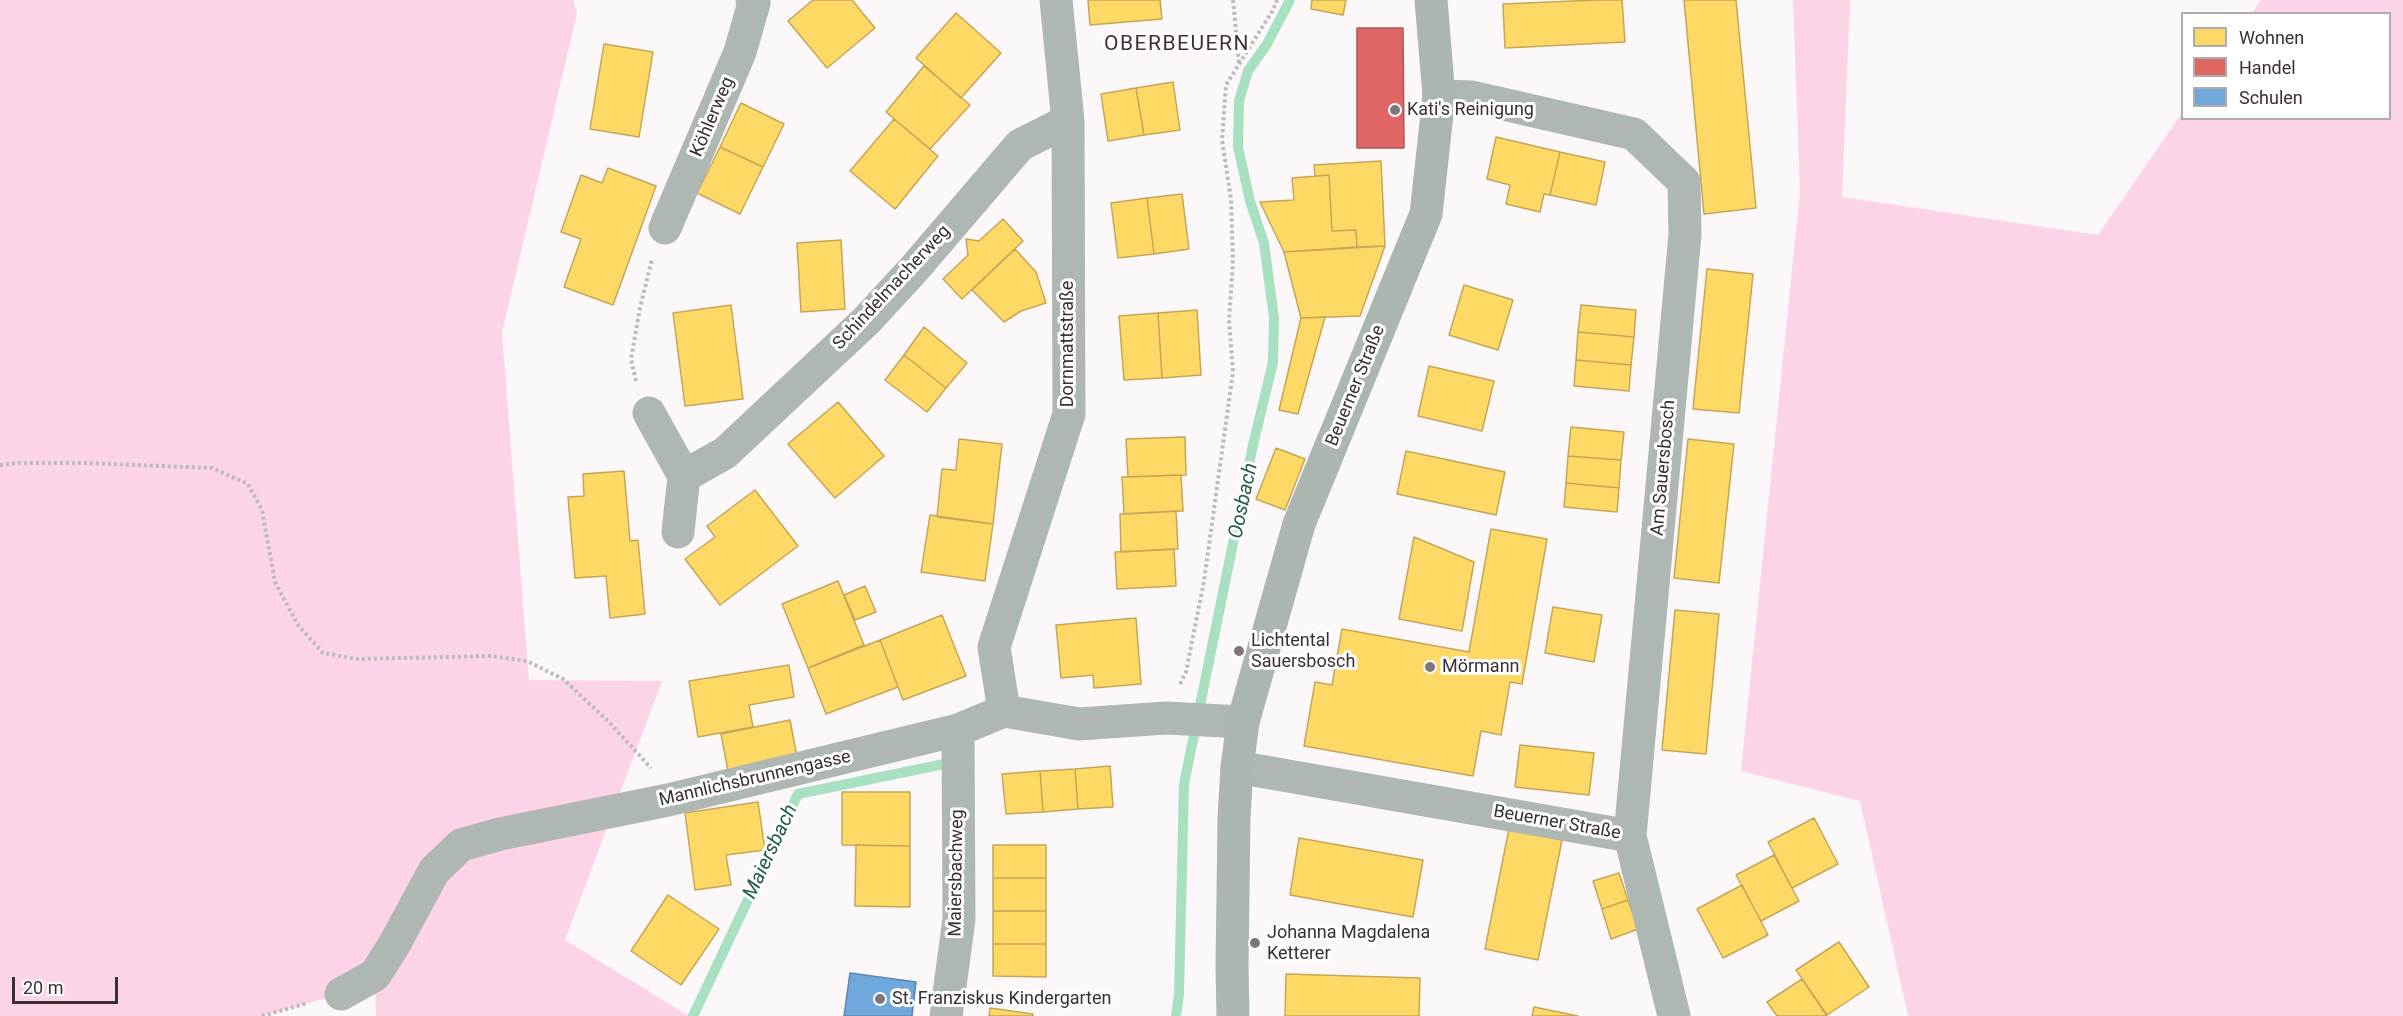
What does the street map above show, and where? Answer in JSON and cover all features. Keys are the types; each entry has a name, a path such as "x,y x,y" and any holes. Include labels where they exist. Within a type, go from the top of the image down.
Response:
{"main road":[{"name":"Beuerner Straße","path":"1233,1016 1237,767 1228,722 1299,524 1426,214 1438,96 1431,0"}],"street":[{"name":"Dornmattstraße","path":"1004,711 994,647 1069,414 1068,121 1056,0"},
{"name":"Köhlerweg","path":"664,228 740,52 755,1"},
{"name":"Am Sauersbosch","path":"1438,96 1472,97 1634,134 1684,182 1685,234 1630,836 1674,1016"},
{"name":"Schindelmacherweg","path":"684,476 725,453 866,321 914,269 1020,145 1068,121"},
{"path":"649,413 684,476 678,532"},
{"path":"1004,711 1079,724 1170,719 1228,722"},
{"name":"Mannlichsbrunnengasse","path":"341,994 375,975 434,871 461,845 500,834 668,800 958,730 1004,711"},
{"name":"Maiersbachweg","path":"946,1016 959,919 958,730"},
{"name":"Beuerner Straße","path":"1237,767 1630,836"}],"path":[{"path":"1233,0 1239,63"},
{"path":"1170,719 1186,672 1202,592 1233,372 1229,320 1233,261 1231,200 1222,140 1226,85 1277,0"},
{"path":"649,413 638,388 630,359 649,268 664,228"},
{"path":"0,465 86,462 212,468 248,484 262,510 275,582 298,625 323,652 358,659 491,656 527,662 563,679 609,722 651,767 668,800"},
{"path":"262,1016 341,994"}],"shaded area":[{"path":"0,0 573,0 577,13 502,333 529,680 662,681 565,940 689,1016 376,1016 375,976 341,994 262,1016 0,1016"},
{"path":"1793,0 1850,0 1842,197 2098,235 2181,114 2181,120 2391,120 2391,12 2253,12 2261,0 2403,0 2403,1016 1908,1016 1860,801 1741,771 1800,192"}],"building: Wohnen":[{"path":"813,0 852,0 875,28 827,68 788,21"},
{"path":"1088,0 1160,0 1162,19 1090,25"},
{"path":"1312,0 1346,0 1343,15 1311,9"},
{"path":"1622,0 1625,42 1505,48 1503,4"},
{"path":"1684,0 1736,0 1756,208 1704,214"},
{"path":"956,13 1001,53 961,98 916,58"},
{"path":"604,44 653,52 639,137 590,129"},
{"path":"924,66 970,105 930,149 886,112"},
{"path":"1173,82 1180,130 1144,135 1136,88"},
{"path":"1136,88 1144,135 1108,141 1101,94"},
{"path":"741,103 784,124 763,167 720,147"},
{"path":"894,119 938,156 895,209 850,171"},
{"path":"1496,137 1560,152 1550,195 1544,194 1540,212 1506,204 1510,185 1487,179"},
{"path":"720,147 763,167 740,214 697,193"},
{"path":"1560,152 1605,162 1596,205 1550,195"},
{"path":"1381,161 1385,246 1357,247 1356,230 1332,231 1329,175 1315,176 1314,165"},
{"path":"608,168 656,186 613,305 564,287 581,239 561,232 581,175 602,183"},
{"path":"1329,175 1332,231 1356,230 1357,247 1284,252 1260,202 1294,200 1292,178"},
{"path":"1182,194 1189,249 1154,254 1147,198"},
{"path":"1147,198 1154,254 1118,258 1111,203"},
{"path":"1003,219 1023,241 962,299 943,279 968,255 966,239 979,241"},
{"path":"841,240 845,309 801,312 797,243"},
{"path":"1385,246 1360,316 1301,318 1284,252"},
{"path":"1015,249 1036,272 1046,303 1021,311 1004,322 972,290"},
{"path":"1707,269 1753,274 1739,413 1693,409"},
{"path":"1464,285 1513,300 1498,350 1449,335"},
{"path":"731,305 743,399 685,406 673,313"},
{"path":"1581,305 1636,310 1634,337 1578,332"},
{"path":"1197,310 1201,375 1162,378 1158,313"},
{"path":"1158,313 1162,378 1124,380 1119,316"},
{"path":"1325,317 1298,414 1279,410 1301,318"},
{"path":"924,327 967,363 946,388 904,355"},
{"path":"1578,332 1634,337 1631,365 1576,360"},
{"path":"904,355 946,388 927,412 885,380"},
{"path":"1576,360 1631,365 1629,391 1574,386"},
{"path":"1429,366 1494,381 1482,431 1418,416"},
{"path":"838,402 884,456 835,498 788,444"},
{"path":"1571,427 1624,432 1621,460 1568,456"},
{"path":"1185,437 1186,475 1128,477 1126,439"},
{"path":"959,439 1002,444 993,524 937,517 942,469 956,470"},
{"path":"1688,439 1734,444 1719,583 1674,578"},
{"path":"1276,448 1305,459 1285,510 1256,499"},
{"path":"1406,451 1505,472 1496,515 1397,494"},
{"path":"1568,456 1621,460 1619,488 1566,483"},
{"path":"624,471 630,541 638,540 645,614 610,618 606,576 575,578 568,497 584,496 583,474"},
{"path":"1181,475 1183,511 1124,514 1122,477"},
{"path":"1566,483 1619,488 1617,512 1564,507"},
{"path":"755,490 798,546 720,605 685,559 715,537 707,526"},
{"path":"1176,511 1178,549 1121,552 1120,514"},
{"path":"930,515 993,524 985,581 921,572"},
{"name":"Mörmann","path":"1491,529 1547,539 1522,684 1510,682 1501,735 1481,731 1473,776 1304,746 1315,682 1332,685 1342,629 1469,652"},
{"path":"1414,537 1474,562 1462,631 1399,619"},
{"path":"1174,549 1176,586 1117,589 1115,552"},
{"path":"838,581 864,645 808,668 782,604"},
{"path":"865,586 876,612 855,620 844,595"},
{"path":"1553,607 1602,615 1594,662 1545,653"},
{"path":"1675,610 1719,614 1706,754 1662,750"},
{"path":"942,615 966,676 903,700 880,640"},
{"path":"1136,618 1141,684 1094,688 1093,675 1061,678 1056,625"},
{"path":"880,640 898,687 826,714 808,668"},
{"path":"789,665 794,697 749,705 753,727 698,737 689,681"},
{"path":"790,720 797,757 728,771 721,734"},
{"path":"1520,745 1594,753 1589,795 1515,787"},
{"path":"1110,766 1113,807 1078,809 1075,769"},
{"path":"1075,769 1078,809 1043,812 1040,771"},
{"path":"1040,771 1043,812 1006,814 1002,774"},
{"path":"842,792 910,792 910,846 842,845"},
{"path":"758,802 765,850 726,855 731,885 695,890 685,813"},
{"path":"1814,818 1838,864 1792,888 1768,842"},
{"path":"1509,829 1562,840 1538,960 1485,949"},
{"path":"1299,838 1423,860 1413,917 1290,895"},
{"path":"856,845 910,846 910,907 855,906"},
{"path":"993,845 1046,845 1046,878 993,878"},
{"path":"1774,855 1799,901 1761,921 1736,875"},
{"path":"1619,873 1628,900 1602,909 1593,881"},
{"path":"993,878 1046,878 1046,911 993,911"},
{"path":"1742,885 1768,935 1723,958 1697,909"},
{"path":"668,895 719,929 681,985 631,951"},
{"path":"1628,900 1638,929 1611,939 1602,909"},
{"path":"993,911 1046,911 1046,944 993,944"},
{"path":"1839,942 1869,987 1827,1015 1796,970"},
{"path":"993,944 1046,944 1046,977 993,976"},
{"path":"1286,974 1420,978 1419,1016 1285,1016"},
{"path":"1802,979 1827,1016 1777,1016 1767,1002"},
{"path":"1534,1007 1578,1016 1532,1016"},
{"path":"990,1008 1033,1014 1033,1016 989,1016"}],"building: Handel":[{"path":"1357,28 1403,28 1404,148 1357,148"}],"building: Schulen":[{"name":"St. Franziskus Kindergarten","path":"850,973 916,982 912,1016 844,1016"}],"waterway":[{"name":"Oosbach","path":"1176,1016 1179,994 1184,784 1253,445 1273,362 1274,318 1264,243 1250,201 1238,147 1239,101 1248,71 1267,44 1290,0"},
{"name":"Maiersbach","path":"693,1016 798,794 949,763"}],"place":[{"name":"Kati's Reinigung","path":"1395,110"},
{"name":"Lichtental Sauersbosch","path":"1239,651"},
{"name":"Mörmann","path":"1430,667"},
{"name":"Johanna Magdalena Ketterer","path":"1255,943"},
{"name":"St. Franziskus Kindergarten","path":"880,999"}],"district":[{"name":"OBERBEUERN","path":"1177,45"}]}
